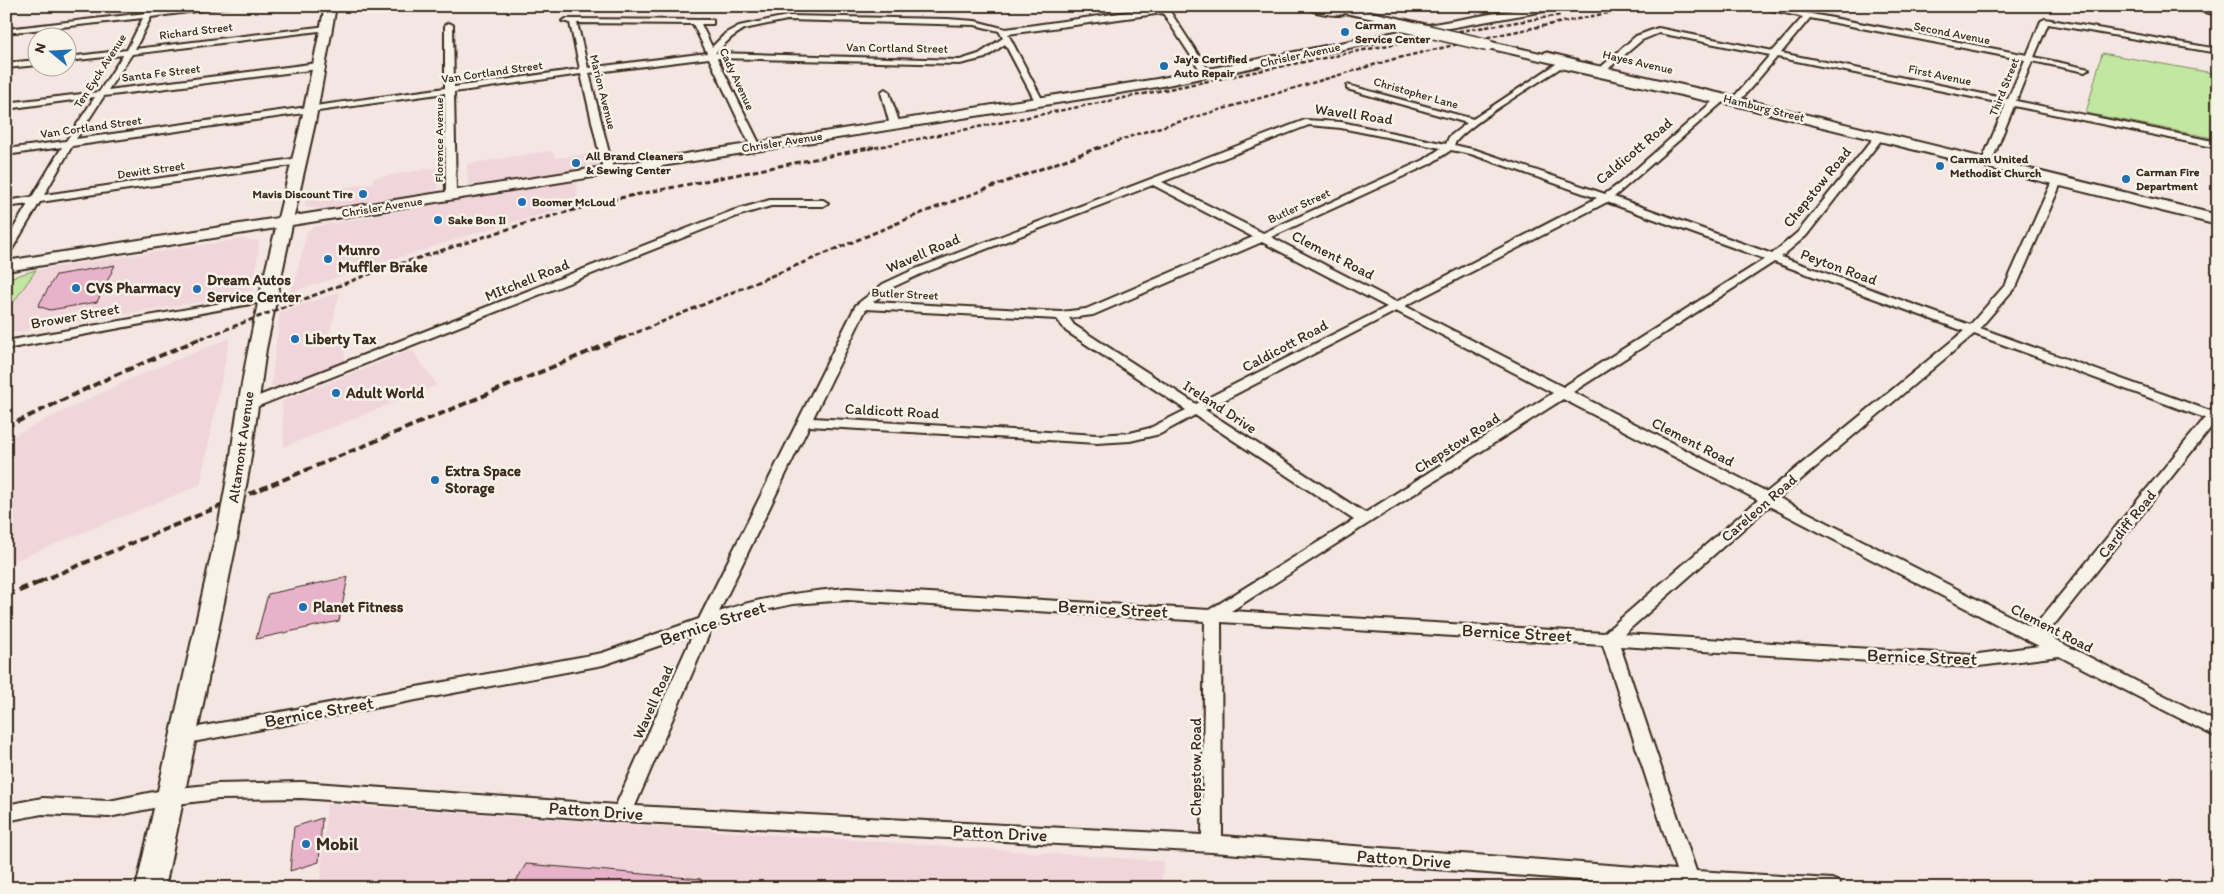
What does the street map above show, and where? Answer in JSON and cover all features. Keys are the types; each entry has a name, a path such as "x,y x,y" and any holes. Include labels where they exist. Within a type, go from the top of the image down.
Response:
{"main road":[{"name":"Altamont Avenue","path":"150,888 168,797 227,534 240,463 246,406 283,223 300,161 331,6"},
{"name":"Hamburg Street","path":"1308,6 1487,44 2218,220"},
{"path":"1329,6 1432,28"},
{"name":"Chrisler Avenue","path":"6,266 1207,74 1432,28 1556,6"}],"street":[{"name":"Ten Eyck Avenue","path":"6,251 70,143 129,51 153,6"},
{"path":"6,31 228,6"},
{"name":"Second Avenue","path":"1757,6 2085,69"},
{"path":"2184,7 2218,13"},
{"path":"712,53 730,34 738,30 768,20 787,18 947,21 975,23 1002,31 1166,8 1195,59 1207,74"},
{"name":"Caldicott Road","path":"804,422 1097,439 1130,437 1156,431 1196,412 1395,306 1606,198 1623,186 1777,54 1808,16"},
{"name":"Marion Avenue","path":"608,169 570,21 696,22"},
{"name":"Third Street","path":"1986,163 2045,21 2218,51"},
{"path":"696,22 710,22"},
{"name":"Cady Avenue","path":"696,22 756,147"},
{"name":"Florence Avenue","path":"449,26 451,195"},
{"name":"Richard Street","path":"78,58 327,28"},
{"name":"First Avenue","path":"1605,67 1639,38 1658,30 2218,145"},
{"path":"1002,31 1008,56 1039,101"},
{"name":"Van Cortland Street","path":"982,56 1002,31"},
{"name":"Van Cortland Street","path":"6,152 712,53 936,63 960,62 982,56 1008,56"},
{"name":"Hayes Avenue","path":"1548,54 1706,91 1724,100"},
{"path":"6,66 28,63"},
{"name":"Butler Street","path":"862,305 1062,316 1089,312 1263,237 1427,162 1449,146 1452,139 1474,122 1559,65 1724,100"},
{"name":"Santa Fe Street","path":"6,106 318,66"},
{"name":"Christopher Lane","path":"1350,87 1474,122"},
{"path":"885,92 894,124"},
{"name":"Wavell Road","path":"622,813 706,622 862,305 887,286 917,272 1308,122 1341,125 1449,146"},
{"name":"Chepstow Road","path":"1212,844 1213,615 1565,393 1772,259 1802,234 1879,137"},
{"name":"Peyton Road","path":"1449,146 1473,152 1606,198 1772,259 2216,415"},
{"name":"Dewitt Street","path":"6,204 300,161"},
{"name":"Careleon Road","path":"1609,638 1768,499 1972,330 2011,285 2057,181"},
{"name":"Clement Road","path":"1153,182 1263,237 2218,731"},
{"name":"MItchell Road","path":"246,406 736,213 770,203 823,203"},
{"name":"Brower Street","path":"7,346 268,298"},
{"name":"Ireland Drive","path":"1062,316 1070,328 1196,412 1365,520"},
{"name":"Cardiff Road","path":"2034,637 2216,415"},
{"name":"Bernice Street","path":"182,737 603,659 748,608 793,598 847,594 1971,661 2060,650"},
{"path":"1609,638 1689,878"},
{"name":"Patton Drive","path":"6,813 23,806 46,804 101,809 168,797 254,789 292,790 622,813 1212,844 1832,888"}],"shaded area":[{"path":"549,151 553,152 555,158 599,153 602,166 472,185 468,183 467,164"},
{"path":"439,167 438,189 429,193 324,209 305,207 307,193 372,183 374,178"},
{"path":"576,177 578,205 492,228 289,293 295,281 307,231 313,227"},
{"path":"241,239 259,241 252,290 236,296 6,334 6,313 36,270"},
{"path":"340,292 328,339 344,335 345,363 295,383 279,387 271,386 280,312"},
{"path":"230,338 200,485 6,564 6,439 132,378"},
{"path":"412,350 437,385 284,447 282,401"},
{"path":"327,804 1164,861 1161,888 320,888"}],"green space":[{"path":"2102,53 2218,74 2218,139 2086,113"},
{"path":"36,270 6,313 6,279"}],"building":[{"name":"CVS Pharmacy","path":"115,265 97,302 50,310 38,306 56,275"},
{"name":"Planet Fitness","path":"348,577 339,621 256,639 268,594"},
{"name":"Mobil","path":"322,818 319,862 290,871 294,827"},
{"path":"526,864 701,879 701,888 512,888"}],"railway":[{"path":"1097,149 1137,134 1394,59 1493,36 1643,6"},
{"path":"868,149 1454,32 1561,15"},
{"path":"201,339 372,273 530,222 610,200 874,147"},
{"path":"621,339 924,212 1100,147"},
{"path":"6,427 113,376 204,337"},
{"path":"39,582 624,337"},
{"path":"6,596 42,581"}],"place":[{"name":"Carman Service Center","path":"1345,32"},
{"name":"Jay's Certified Auto Repair","path":"1164,66"},
{"name":"All Brand Cleaners & Sewing Center","path":"576,163"},
{"name":"Carman United Methodist Church","path":"1940,166"},
{"name":"Carman Fire Department","path":"2126,179"},
{"name":"Mavis Discount Tire","path":"363,194"},
{"name":"Boomer McLoud","path":"522,202"},
{"name":"Sake Bon II","path":"438,220"},
{"name":"Munro Muffler Brake","path":"328,259"},
{"name":"CVS Pharmacy","path":"76,288"},
{"name":"Dream Autos Service Center","path":"197,289"},
{"name":"Liberty Tax","path":"295,339"},
{"name":"Adult World","path":"336,393"},
{"name":"Extra Space Storage","path":"435,480"},
{"name":"Planet Fitness","path":"303,607"},
{"name":"Mobil","path":"306,844"}]}
